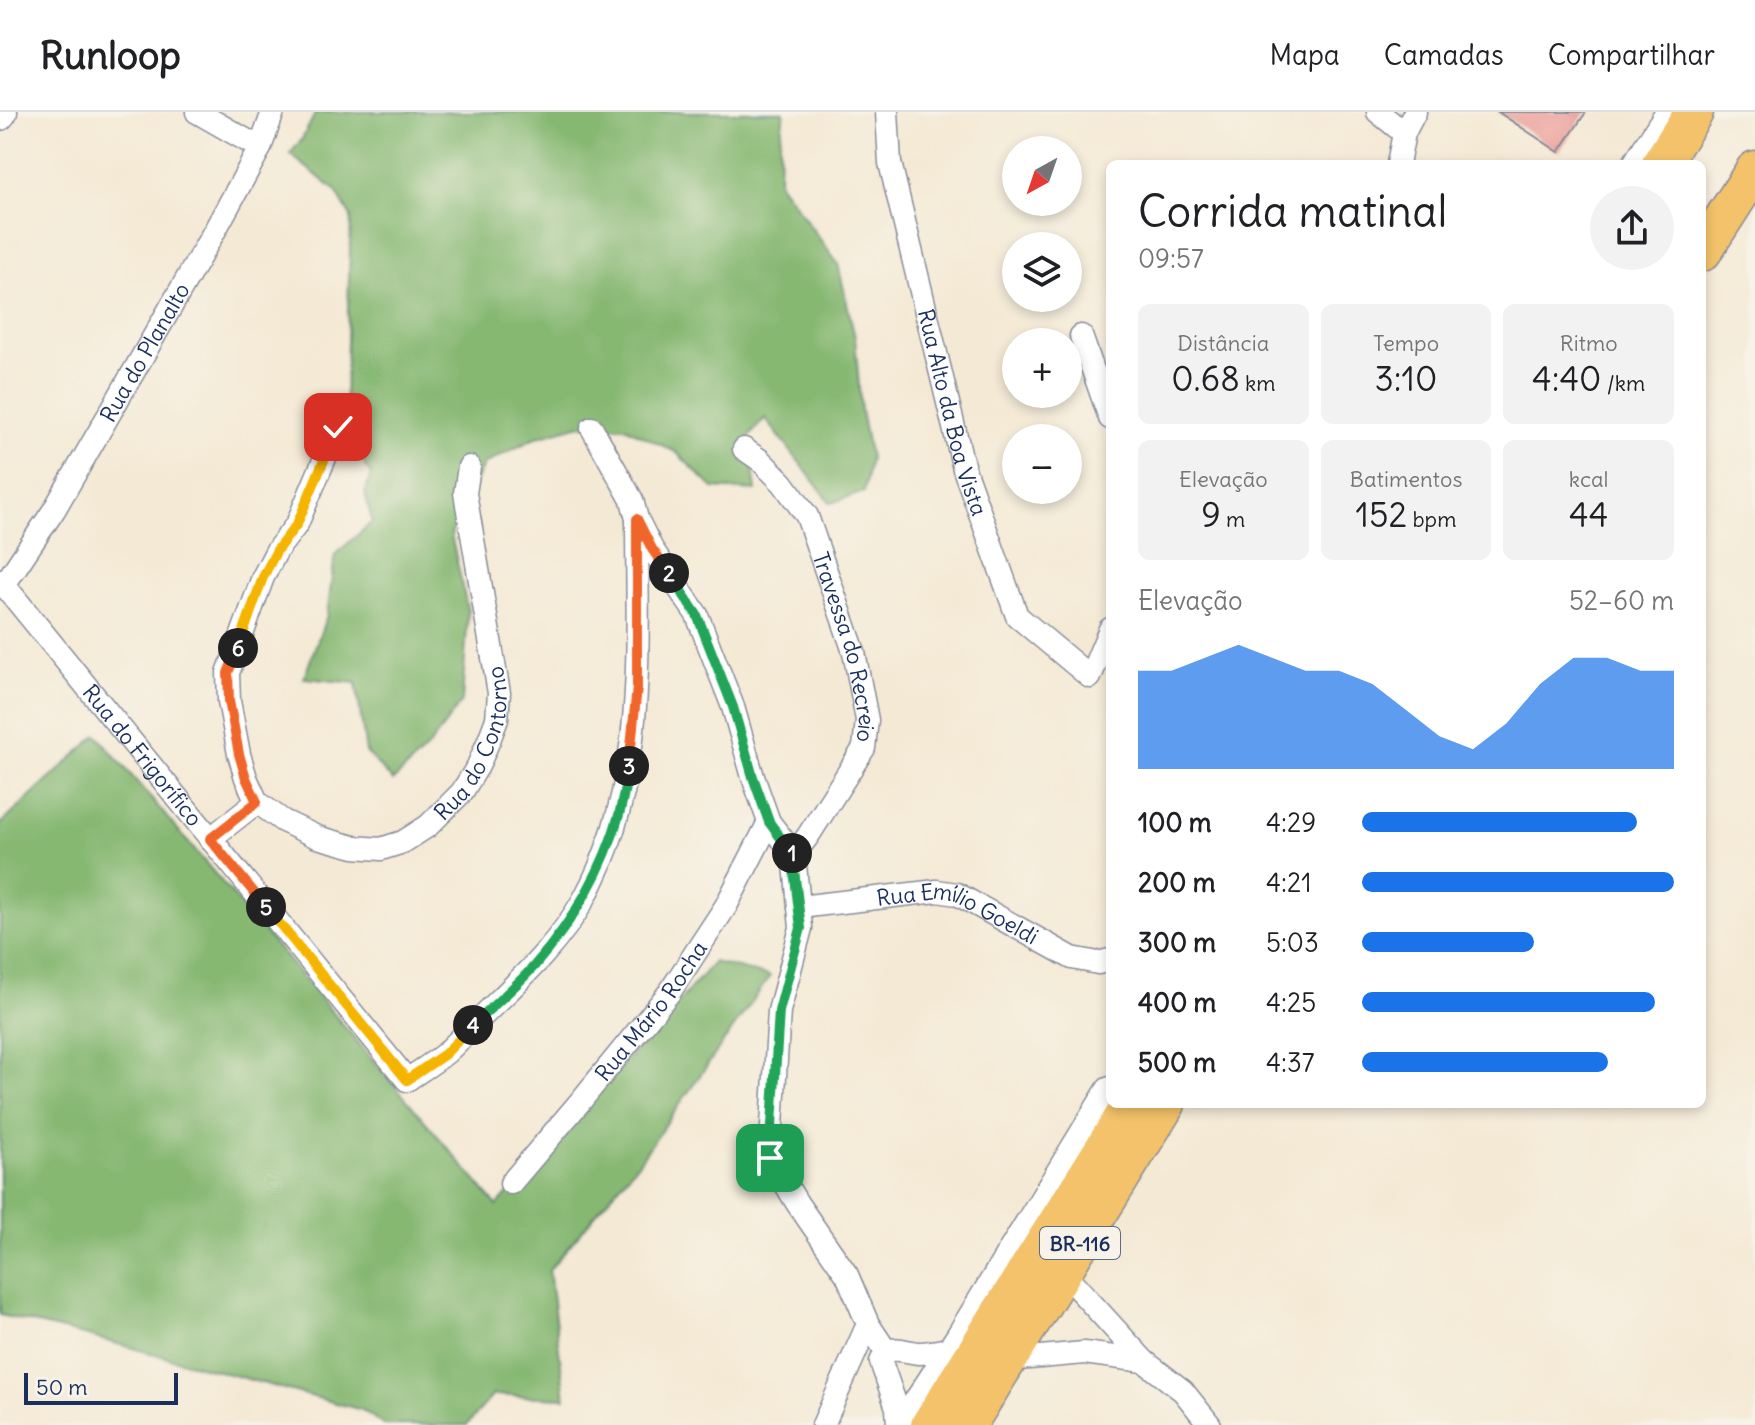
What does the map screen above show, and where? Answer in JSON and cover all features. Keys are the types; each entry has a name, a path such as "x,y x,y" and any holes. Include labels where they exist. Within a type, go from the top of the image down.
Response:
{"highway":[{"path":"1664,160 1694,112"},
{"path":"1706,246 1755,170"},
{"name":"BR-116","path":"930,1425 1129,1108"},
{"name":"BR-116","path":"967,1425 1164,1108"}],"street":[{"path":"197,112 260,148"},
{"name":"Rua do Planalto","path":"2,583 54,510 214,232 260,148 273,112"},
{"name":"Rua Alto da Boa Vista","path":"887,112 890,163 964,469 1017,616 1090,677 1106,639"},
{"path":"1378,112 1404,133"},
{"path":"1399,160 1404,133 1415,112"},
{"path":"1640,160 1670,112"},
{"path":"1082,339 1106,407"},
{"path":"210,839 257,802 239,754 229,701 228,673 263,577 277,550 297,524 338,427"},
{"path":"592,428 632,500 637,519 652,549 697,615 733,707 769,822 794,854 801,928 779,1011 770,1158 847,1275 868,1324 886,1351"},
{"name":"Travessa do Recreio","path":"744,449 783,483 807,516 854,652 867,720 864,748 794,854"},
{"name":"Rua do Contorno","path":"257,802 283,821 317,837 354,847 381,849 403,842 428,826 462,792 478,766 497,719 499,693 465,493 469,467"},
{"name":"Rua do Frigorífico","path":"2,583 407,1080 445,1054 533,967 583,900 601,863 619,815 629,767 637,687 637,519"},
{"name":"Rua Mário Rocha","path":"511,1183 669,993 726,906 769,822"},
{"name":"Rua Emílio Goeldi","path":"799,907 937,891 957,894 1072,958 1098,963 1106,961"},
{"path":"900,1425 953,1348 1106,1098"},
{"path":"1062,1271 1144,1361 1183,1391 1210,1425"},
{"path":"823,1425 868,1324"},
{"path":"900,1425 881,1362 886,1351 894,1348 930,1352 953,1348"},
{"path":"1007,1360 1084,1353 1144,1361"}],"green space":[{"path":"316,112 784,112 779,183 838,264 855,338 861,411 870,458 864,492 831,503 765,418 749,437 756,491 713,488 676,452 625,427 581,425 537,437 484,464 451,535 468,612 462,701 429,746 393,781 366,752 356,683 304,678 327,615 335,555 372,522 365,493 371,475 344,433 351,217 336,191 290,154"},
{"path":"97,735 497,1206 714,962 770,976 639,1162 549,1270 565,1398 493,1395 467,1425 384,1425 362,1410 0,1315 0,825"}],"building":[{"path":"1498,112 1586,112 1559,152"}],"route":[{"path":"338,427 297,524 277,550 263,577 228,673 229,701 239,754 257,802 210,839 407,1080 445,1054 533,967 558,936 583,900 619,815 629,767 637,687 637,519 652,549 697,615 733,707 769,822 794,854 801,928 779,1011 770,1158"}]}
